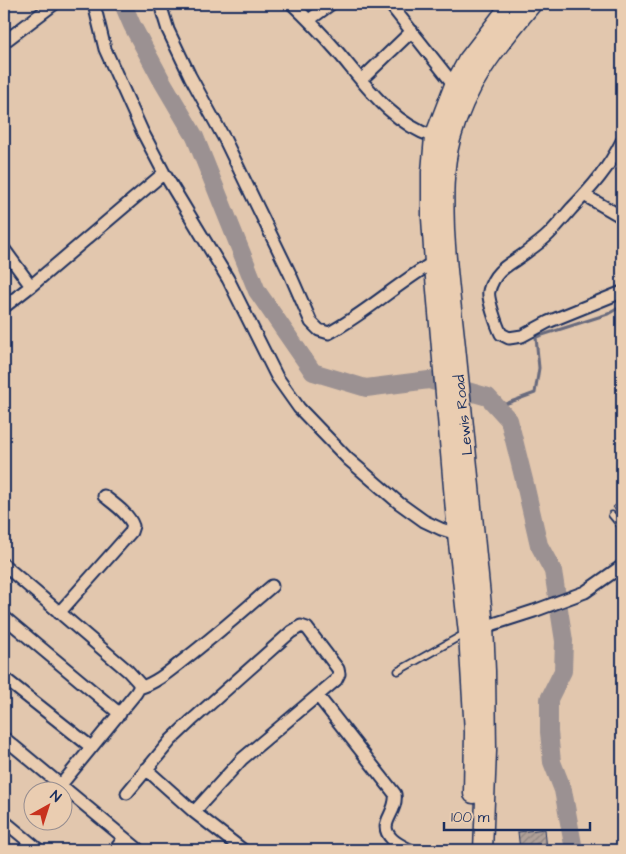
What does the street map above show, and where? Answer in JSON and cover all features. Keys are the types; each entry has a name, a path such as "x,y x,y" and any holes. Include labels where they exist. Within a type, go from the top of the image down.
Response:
{"main road":[{"name":"Lewis Road","path":"440,272 445,218 446,164 451,140 454,85 467,60 511,4"},
{"name":"Lewis Road","path":"472,850 474,732 462,524 440,272 431,218 431,172 434,137 454,105 474,82 497,48 532,4"},
{"name":"Lewis Road","path":"462,524 484,626 486,751 483,850"}],"street":[{"path":"4,42 54,4"},
{"path":"94,4 105,49 142,132 164,173 228,279 277,378 299,408 348,459 398,503 424,521 441,529 462,524"},
{"path":"160,4 168,30 190,76 229,149 290,274 311,322 319,330 329,333 417,272 440,272"},
{"path":"292,4 309,20 391,113 408,125 434,137"},
{"path":"309,20 330,4"},
{"path":"390,4 454,85"},
{"path":"361,80 412,31"},
{"path":"622,141 612,160 596,182 548,235 528,252 508,263 492,281 488,294 501,334 508,338 522,336 548,322 622,292"},
{"path":"4,307 164,173"},
{"path":"584,195 622,217"},
{"path":"4,249 31,286"},
{"path":"59,613 131,532 132,521 104,496"},
{"path":"4,565 134,677 139,683 139,688"},
{"path":"468,633 586,592 622,566"},
{"path":"63,782 120,714 139,688 170,671 272,586"},
{"path":"4,617 120,714"},
{"path":"126,793 171,740 191,721 292,632 301,626 307,628 338,670 339,674 336,680 242,759 194,812"},
{"path":"4,678 91,748"},
{"path":"318,696 395,794 394,810 385,826 386,832 393,840 410,850"},
{"path":"4,738 55,782"},
{"path":"146,769 194,812 243,850"},
{"path":"72,796 139,850"},
{"path":"4,821 39,850"},
{"path":"114,850 124,838"}],"lane":[{"path":"612,515 622,527"},
{"path":"398,671 468,633"}],"building":[{"path":"622,500 622,519 613,507"},
{"path":"545,829 547,850 520,850 518,832"}],"waterway":[{"path":"123,4 162,81 195,137 257,291 313,372 366,388 429,380 488,397 509,420 539,545 553,571 564,641 563,671 549,699 549,732 552,762 563,790 574,850"},
{"path":"497,407 535,393 539,368 536,337 608,314 622,306"}]}
